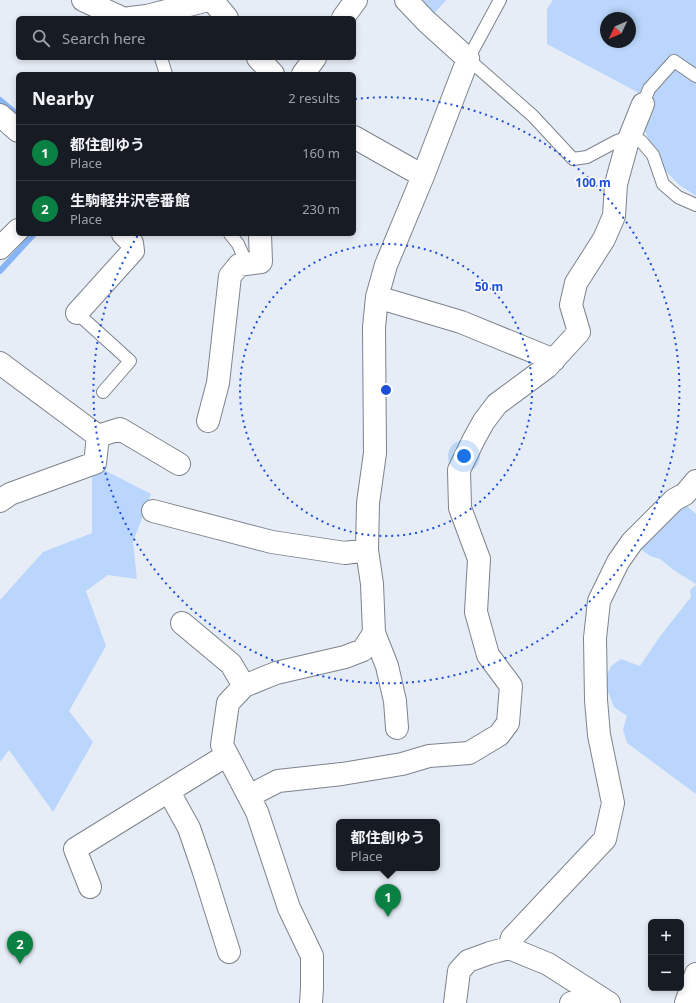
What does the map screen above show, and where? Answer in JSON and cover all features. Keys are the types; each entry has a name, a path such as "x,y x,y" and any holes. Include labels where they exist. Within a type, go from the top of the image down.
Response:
{"street":[{"path":"83,0 118,16"},
{"path":"344,16 356,0"},
{"path":"397,728 395,701 387,666 374,633 372,584 367,550 368,504 375,453 374,342 377,297 386,265 423,176 468,59 426,21 406,0"},
{"path":"148,16 218,5"},
{"path":"249,72 248,67 255,60"},
{"path":"259,60 271,72"},
{"path":"305,72 314,60"},
{"path":"249,796 278,781 342,774 402,764 429,756 469,753 499,735 508,723 511,686 488,655 476,612 479,559 460,508 459,470 484,421 497,404 547,367 579,332 571,305 576,283 604,240 614,216 616,184 630,136 643,104"},
{"path":"0,115 16,129"},
{"path":"356,138 423,176"},
{"path":"0,248 16,232"},
{"path":"77,313 133,251 132,243 125,236"},
{"path":"208,421 218,383 230,276 240,265 261,262 260,236"},
{"path":"377,297 461,322 554,360"},
{"path":"0,363 98,436"},
{"path":"98,436 120,428 179,464"},
{"path":"0,501 10,494 95,463 98,436"},
{"path":"509,948 512,938 605,839 613,803 599,735 596,700 595,638 599,601 618,562 632,542 674,500 692,492"},
{"path":"153,511 272,542 345,553 367,550"},
{"path":"182,623 231,664 244,686"},
{"path":"311,1003 312,956 290,908 257,812 222,745 228,703 244,686 276,673 345,657 362,650 374,633"},
{"path":"90,887 75,849 227,755"},
{"path":"168,792 189,828 229,952"},
{"path":"454,1003 459,971 468,961 509,948 548,964 603,999"},
{"path":"686,1003 696,974"},
{"path":"571,1003 603,999"}],"lane":[{"path":"500,0 468,59 533,116 573,159 587,157 617,141 630,136 641,141 653,155 663,184 678,197 696,205"},
{"path":"162,60 165,72"},
{"path":"643,104 649,89 674,62 696,76"},
{"path":"232,236 238,244 247,264"},
{"path":"77,313 130,361 103,392"}],"shaded area":[{"path":"416,0 446,0 431,17"},
{"path":"553,0 696,0 696,196 678,184 661,166 644,129 654,101 547,44 547,9"},
{"path":"104,470 151,494 133,542 137,579 108,575 86,591 106,646 69,711 93,742 53,812 9,750 0,762 0,600 43,552 92,533 92,474"},
{"path":"686,505 696,514 696,584 675,571 660,559 650,556 639,548 679,506"},
{"path":"696,585 696,794 627,743 623,729 627,716 614,707 604,682 611,666 621,659 640,666 661,635 691,597 690,590"}],"waterway":[{"path":"0,100 16,113"},
{"path":"0,271 32,236"}],"place":[{"name":"都住創ゆう","path":"388,917"},
{"name":"生駒軽井沢壱番館","path":"20,964"}]}
